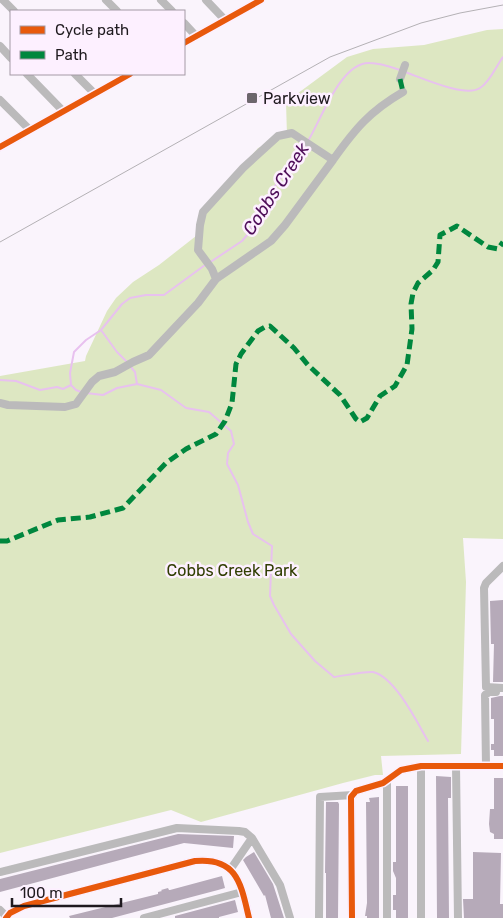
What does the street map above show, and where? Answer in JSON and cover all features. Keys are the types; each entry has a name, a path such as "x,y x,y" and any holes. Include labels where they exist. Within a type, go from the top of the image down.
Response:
{"street":[{"path":"3,0 13,10"},
{"path":"106,0 116,10"},
{"path":"161,0 171,10"},
{"path":"206,0 225,20"},
{"path":"185,42 261,0"},
{"path":"185,24 196,36"},
{"path":"0,46 10,57"},
{"path":"400,79 405,65"},
{"path":"28,75 63,111"},
{"path":"76,75 95,94"},
{"path":"0,147 128,75"},
{"path":"0,403 8,405 65,406 76,404 99,376 115,372 149,355 198,303 216,279 270,241 285,225 364,119 403,92"},
{"path":"0,100 30,130"},
{"path":"216,279 212,269 198,250 203,212 243,168 278,136 292,133 333,160"},
{"path":"503,566 486,583 484,598 486,686 503,690"},
{"path":"486,766 485,695 489,692 503,690"},
{"path":"352,918 351,797 356,791 383,783 402,770 421,766 503,766"},
{"path":"421,766 421,918"},
{"path":"456,766 458,918"},
{"path":"387,780 387,918"},
{"path":"319,918 320,797 353,795"},
{"path":"0,872 177,828 239,831 252,838 280,885 290,918"},
{"path":"230,870 252,838"},
{"path":"0,910 7,917 10,913 24,906 195,861 208,860 218,862 230,870 238,879 249,918"},
{"path":"144,918 242,892"}],"green space":[{"name":"Cobbs Creek Park","path":"503,29 503,539 463,538 466,582 461,754 381,756 383,775 375,775 343,783 201,822 171,810 0,853 0,376 85,361 107,311 116,298 133,282 159,265 196,236 201,214 258,148 287,136 286,102 347,57 373,49 424,45 487,30"}],"building":[{"path":"503,600 503,682 493,682 494,644 491,644 490,601"},
{"path":"503,696 503,756 494,756 494,750 491,750 491,744 494,744 494,719 491,719 491,698"},
{"path":"436,776 451,777 451,798 448,798 449,918 437,918"},
{"path":"494,778 503,778 503,839 494,839 494,834 490,832 490,809 494,809"},
{"path":"396,786 408,786 408,918 396,918 396,910 393,910 393,895 396,895 396,878 393,871 393,862 396,862"},
{"path":"379,797 379,918 367,918 365,916 367,903 366,802 370,802 369,798"},
{"path":"326,802 338,802 339,804 338,918 326,918"},
{"path":"178,834 234,836 233,848 184,843 0,892 0,879"},
{"path":"254,852 273,884 284,918 271,918 265,895 243,860"},
{"path":"473,852 501,853 500,904 503,904 503,918 464,918 463,899 473,899"},
{"path":"222,876 225,888 112,918 70,918 69,916 158,894 161,890 168,888 170,890"},
{"path":"235,900 238,912 219,918 175,918 175,916"}],"waterway":[{"name":"Cobbs Creek","path":"405,72 454,89 473,90 480,88 487,82 503,57"},
{"name":"Cobbs Creek","path":"308,141 333,93 350,71 360,65 370,63 382,64 400,70"},
{"name":"Cobbs Creek","path":"209,263 242,241 248,234 266,198 305,145"},
{"name":"Cobbs Creek","path":"0,380 16,381 40,390 57,387 63,389 71,385 70,373 74,352 86,340 101,330 122,304 130,298 146,295 164,295 205,265"},
{"path":"101,330 127,362"},
{"path":"130,366 135,372 137,384"},
{"path":"86,393 103,395 117,388 137,384 161,390 186,408 209,412 231,431 234,444 228,453 227,464 238,485 253,534 272,546 270,596 291,634 315,661 334,677 373,672 389,682 405,701 428,741"},
{"path":"71,385 81,392"}],"tram line":[{"path":"0,242 330,57 421,23 503,5"}],"marked path":[{"path":"400,79 403,92"},
{"path":"0,541 7,541 58,520 90,517 123,508 166,463 186,449 216,434 225,421 232,403 236,364 258,331 265,327 270,326 294,348 308,365 340,395 356,419 360,422 367,418 380,396 395,386 407,365 412,329 411,304 413,293 418,283 433,270 438,262 440,235 457,226 488,247 498,249 503,242"}],"cycle path":[{"path":"185,42 261,0"},
{"path":"0,147 128,75"},
{"path":"352,918 351,797 356,791 383,783 401,770 421,766 503,766"},
{"path":"6,918 10,913 24,906 195,861 209,861 229,869 240,884 249,918"}],"place":[{"name":"Parkview","path":"252,98"}]}
